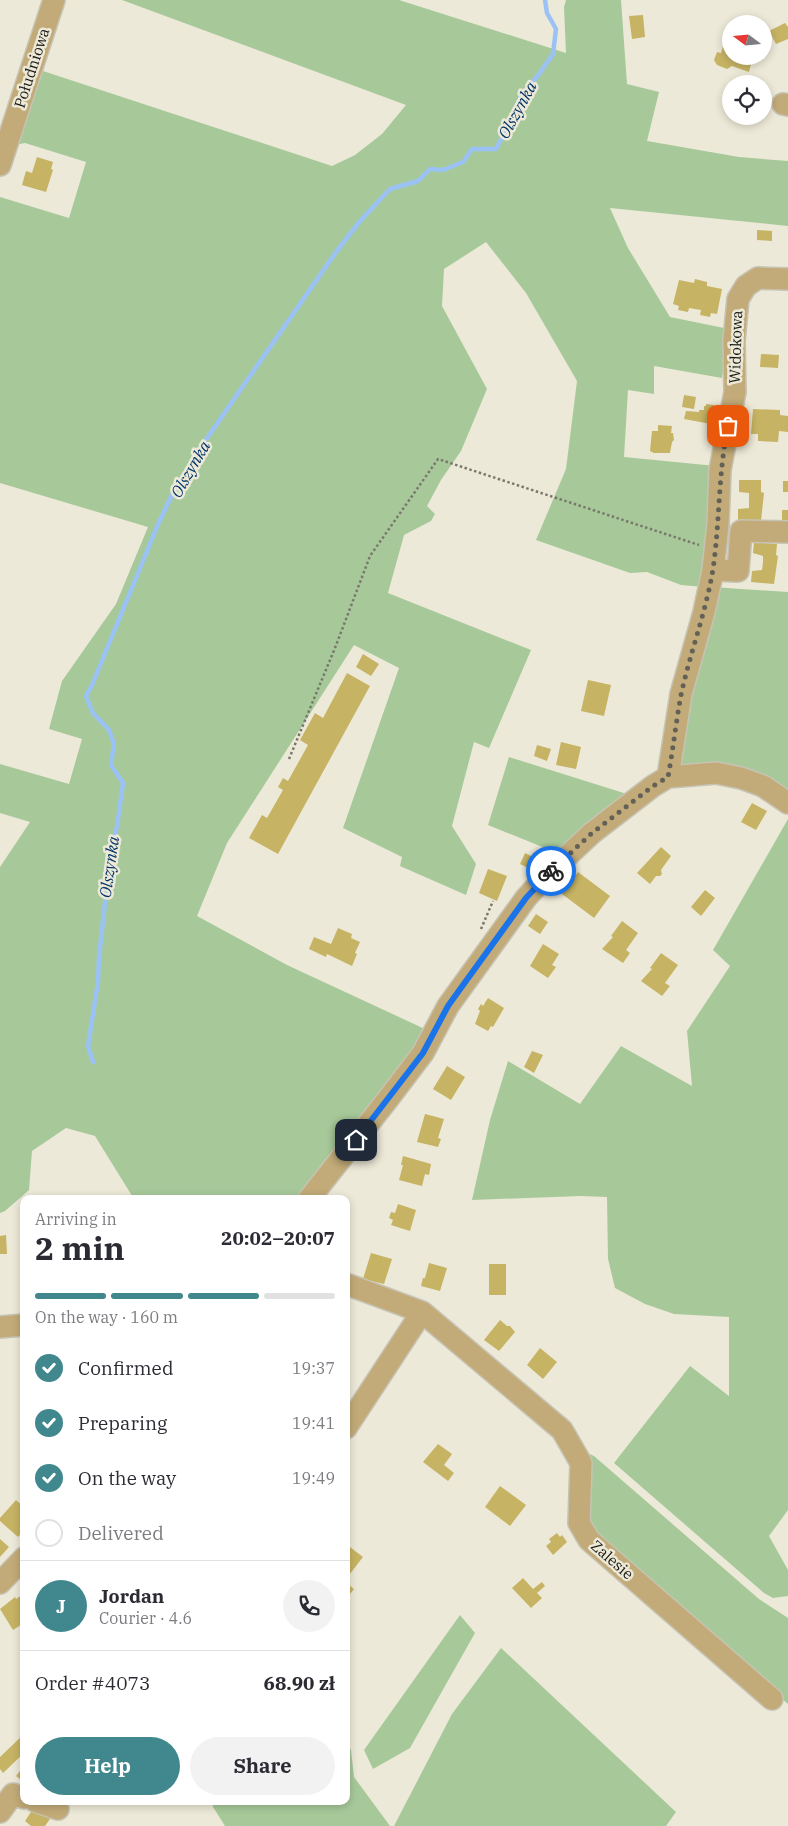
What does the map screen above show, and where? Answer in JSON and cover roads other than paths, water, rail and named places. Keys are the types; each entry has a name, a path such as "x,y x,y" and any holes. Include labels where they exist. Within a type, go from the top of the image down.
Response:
{"street":[{"name":"Południowa","path":"0,165 54,0"},
{"name":"Widokowa","path":"668,777 681,694 704,612 714,560 720,470 735,392 734,341 738,299 746,286 758,278 788,279"},
{"path":"714,560 738,571 741,531 788,532"},
{"path":"311,1195 388,1100 423,1053 448,1006 532,891 565,857 592,833 653,786 668,777 716,773 741,778 763,786 788,802"},
{"name":"Zalesie","path":"350,1285 422,1312 562,1430 581,1463 579,1522 589,1540 772,1699"},
{"path":"350,1422 422,1312"},
{"path":"0,1327 20,1325"},
{"path":"0,1583 20,1562"},
{"path":"0,1812 13,1794 20,1797"},
{"path":"46,1805 58,1809"}],"waterway":[{"name":"Olszynka","path":"93,1062 88,1046 98,982 111,848 117,827 123,783 111,765 114,744 109,730 93,713 86,696 159,522 174,491 205,441 336,252 360,221 390,189 418,181 430,169 443,170 463,162 472,149 496,149 521,96 553,54 556,29 547,13 545,0"}]}
